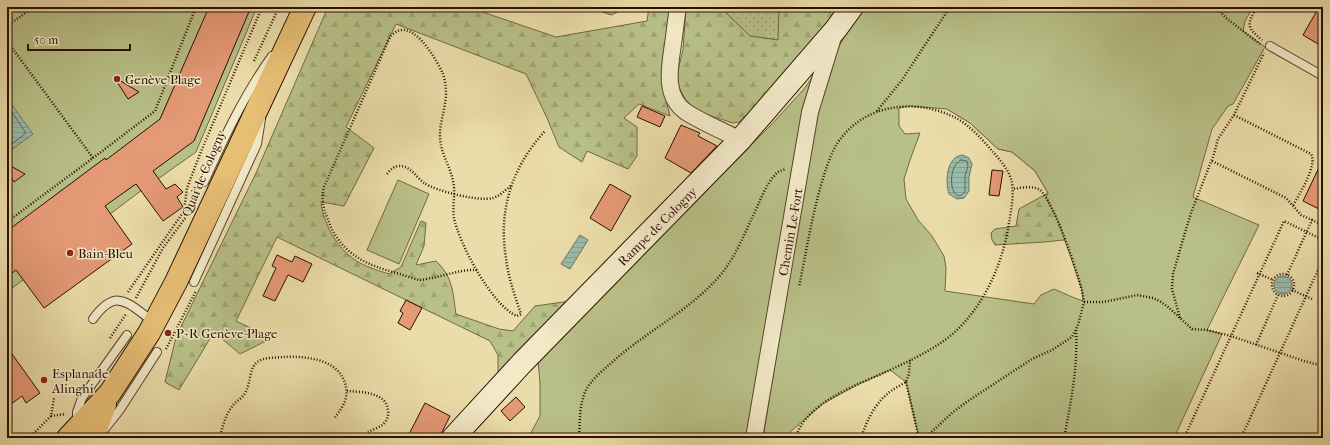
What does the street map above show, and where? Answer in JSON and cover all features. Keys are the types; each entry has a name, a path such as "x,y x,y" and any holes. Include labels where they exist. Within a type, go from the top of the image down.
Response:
{"main road":[{"name":"Quai de Cologny","path":"75,429 110,393 155,322 176,282 304,8"}],"street":[{"path":"678,7 670,77 673,96 677,104 686,112 740,140"},
{"name":"Rampe de Cologny","path":"453,438 522,363 695,188 740,140 836,29 852,7"},
{"name":"Chemin Le-Fort","path":"754,438 810,112 836,29"}],"lane":[{"path":"200,183 254,82 304,8"},
{"path":"1268,47 1323,76"},
{"path":"197,283 257,144 266,91"},
{"path":"93,319 108,302 117,300 123,301 155,322"},
{"path":"75,429 77,412 82,398 127,335"},
{"path":"97,438 119,411 161,352"}],"path":[{"path":"7,26 34,7"},
{"path":"7,222 155,111 196,7"},
{"path":"123,301 184,210 187,188 200,154 262,7"},
{"path":"254,62 278,7"},
{"path":"877,111 902,80 950,7"},
{"path":"1216,7 1226,18 1268,47"},
{"path":"1257,7 1249,22 1250,28 1253,33 1268,47"},
{"path":"477,270 464,270 421,280 375,266 350,254 333,232 326,214 322,198 324,187 389,40 394,33 401,30 410,31 418,37 428,49 440,67 445,81 446,99 440,138 443,154 454,188 454,218 457,230 464,247 477,270 486,286 502,305 516,316 521,314 509,274 504,242 504,217 512,186 519,167 530,149 545,131"},
{"path":"7,41 92,158"},
{"path":"1180,318 1172,289 1173,274 1191,213 1212,161 1218,139 1234,115 1268,47"},
{"path":"796,438 803,422 824,403 938,345 957,330 975,310 982,300 1000,262 1004,249 1009,223 1012,189 1010,178 1005,168 978,135 952,116 926,107 909,106 888,108 864,117 842,136 832,151 819,193 799,287"},
{"path":"1234,115 1311,154 1313,157 1311,171 1293,206"},
{"path":"1212,161 1286,198 1301,215 1323,226"},
{"path":"386,174 394,167 401,166 413,171 424,183 439,190 473,198 492,198 512,186"},
{"path":"578,438 586,389 596,376 626,350 692,302 709,287 722,273 734,255 773,176 783,169 801,168"},
{"name":"Quai de Cologny","path":"107,342 138,296 163,248 188,214 200,183"},
{"path":"925,438 953,412 968,401 1010,375 1032,359 1052,350 1072,337 1076,329 1084,302 1082,290 1059,223 1042,192 1035,188 1012,189"},
{"path":"1287,275 1312,220"},
{"path":"1184,438 1258,274 1284,221 1323,240"},
{"path":"1241,438 1323,259"},
{"path":"1258,274 1273,280"},
{"path":"1279,275 1287,275 1293,282 1292,290 1287,295 1278,295 1272,288 1273,280 1279,275"},
{"path":"161,352 197,283"},
{"path":"1292,290 1312,299"},
{"path":"1256,345 1278,295"},
{"path":"1084,302 1104,302 1131,296 1144,296 1161,302 1192,329 1207,330 1231,336 1323,366"},
{"path":"1064,438 1072,394 1076,359 1076,329"},
{"path":"220,438 229,411 245,394 253,367 259,360 290,357 311,358 336,368 344,380 347,391 343,405 334,419"},
{"path":"910,359 909,374 906,382 919,438"},
{"path":"861,438 870,416 880,402 890,392 906,382"},
{"path":"347,391 366,392 382,399 386,404 388,415 385,422 379,427 368,432"},
{"path":"29,438 51,416 54,398"},
{"path":"68,408 75,429"},
{"path":"51,416 75,429"}],"green space":[{"name":"Genève Plage","path":"7,7 257,7 196,152 138,193 7,292"},
{"path":"328,7 468,7 556,37 647,21 649,7 671,7 663,88 670,116 639,104 624,118 637,127 637,156 628,169 587,151 582,162 559,147 526,74 396,24 346,127 374,148 344,206 321,202 325,220 339,245 352,258 360,263 389,274 401,267 421,221 426,223 424,246 416,265 436,261 442,267 449,279 453,292 456,314 499,329 513,331 535,306 571,301 498,378 498,355 490,341 277,237 236,321 272,338 240,354 214,332 179,390 165,382 176,337 256,173"},
{"path":"595,7 629,7 611,15 600,11"},
{"path":"686,7 720,7 750,36 778,40 779,7 838,7 821,32 756,106 739,122 733,123 699,112 688,104 678,86 677,78 683,50"},
{"path":"720,7 779,7 779,40 750,36"},
{"path":"866,7 1253,7 1245,21 1243,31 1265,47 1233,104 1228,106 1212,129 1193,197 1259,225 1207,330 1222,334 1174,438 919,438 906,382 890,370 857,385 824,403 790,432 786,438 763,438 807,167 818,111 837,50 846,34","holes":["909,106 947,109 970,123 998,149 1012,152 1035,171 1048,193 1046,197 1059,223 1082,290 1083,301 1054,289 1041,295 1034,304 945,291 946,268 944,256 932,236 918,220 906,199 904,179 920,133 905,134 899,126 899,108"]},
{"path":"818,69 794,165 746,438 528,438 540,416 538,360 771,125 804,89"},
{"path":"947,109 1017,115 1074,244 1063,240 995,245 992,240 991,233 995,229 1016,226 1019,209 1048,193 1035,171 1012,152 998,149 970,123"},
{"path":"398,180 429,194 399,264 367,250"}],"water":[{"path":"7,98 33,134 7,153"},
{"path":"963,155 969,158 972,164 969,177 969,191 964,198 957,199 949,194 947,177 948,170 953,160 957,156"},
{"path":"580,235 588,240 570,269 561,264"},
{"path":"1283,276 1289,279 1292,285 1289,291 1283,294 1277,291 1274,285 1277,279"}],"building":[{"path":"209,7 251,7 194,141 153,171 166,189 175,184 183,192 177,197 183,207 163,221 136,184 105,206 132,244 44,308 16,270 7,277 7,231 160,119"},
{"path":"1319,7 1323,7 1323,47 1303,35"},
{"path":"114,77 139,92 128,99"},
{"path":"642,106 665,116 660,127 637,117"},
{"path":"681,125 700,133 698,136 717,146 691,173 665,158"},
{"path":"1323,159 1323,211 1303,201"},
{"path":"7,164 25,174 14,182 7,171"},
{"path":"992,170 1003,171 999,196 989,195"},
{"path":"610,184 631,196 611,231 590,218"},
{"path":"277,255 292,262 295,256 312,264 303,282 288,275 275,301 263,296 276,268 272,266"},
{"path":"406,300 422,308 410,330 398,323 403,313 400,311"},
{"path":"7,347 40,393 26,403 22,396 7,407"},
{"path":"516,397 525,407 510,421 501,411"},
{"path":"425,403 450,416 439,438 407,438"}],"place":[{"name":"Genève Plage","path":"117,79"},
{"name":"Bain-Bleu","path":"70,253"},
{"name":"P+R Genève-Plage","path":"168,333"},
{"name":"Esplanade Alinghi","path":"44,380"}]}
